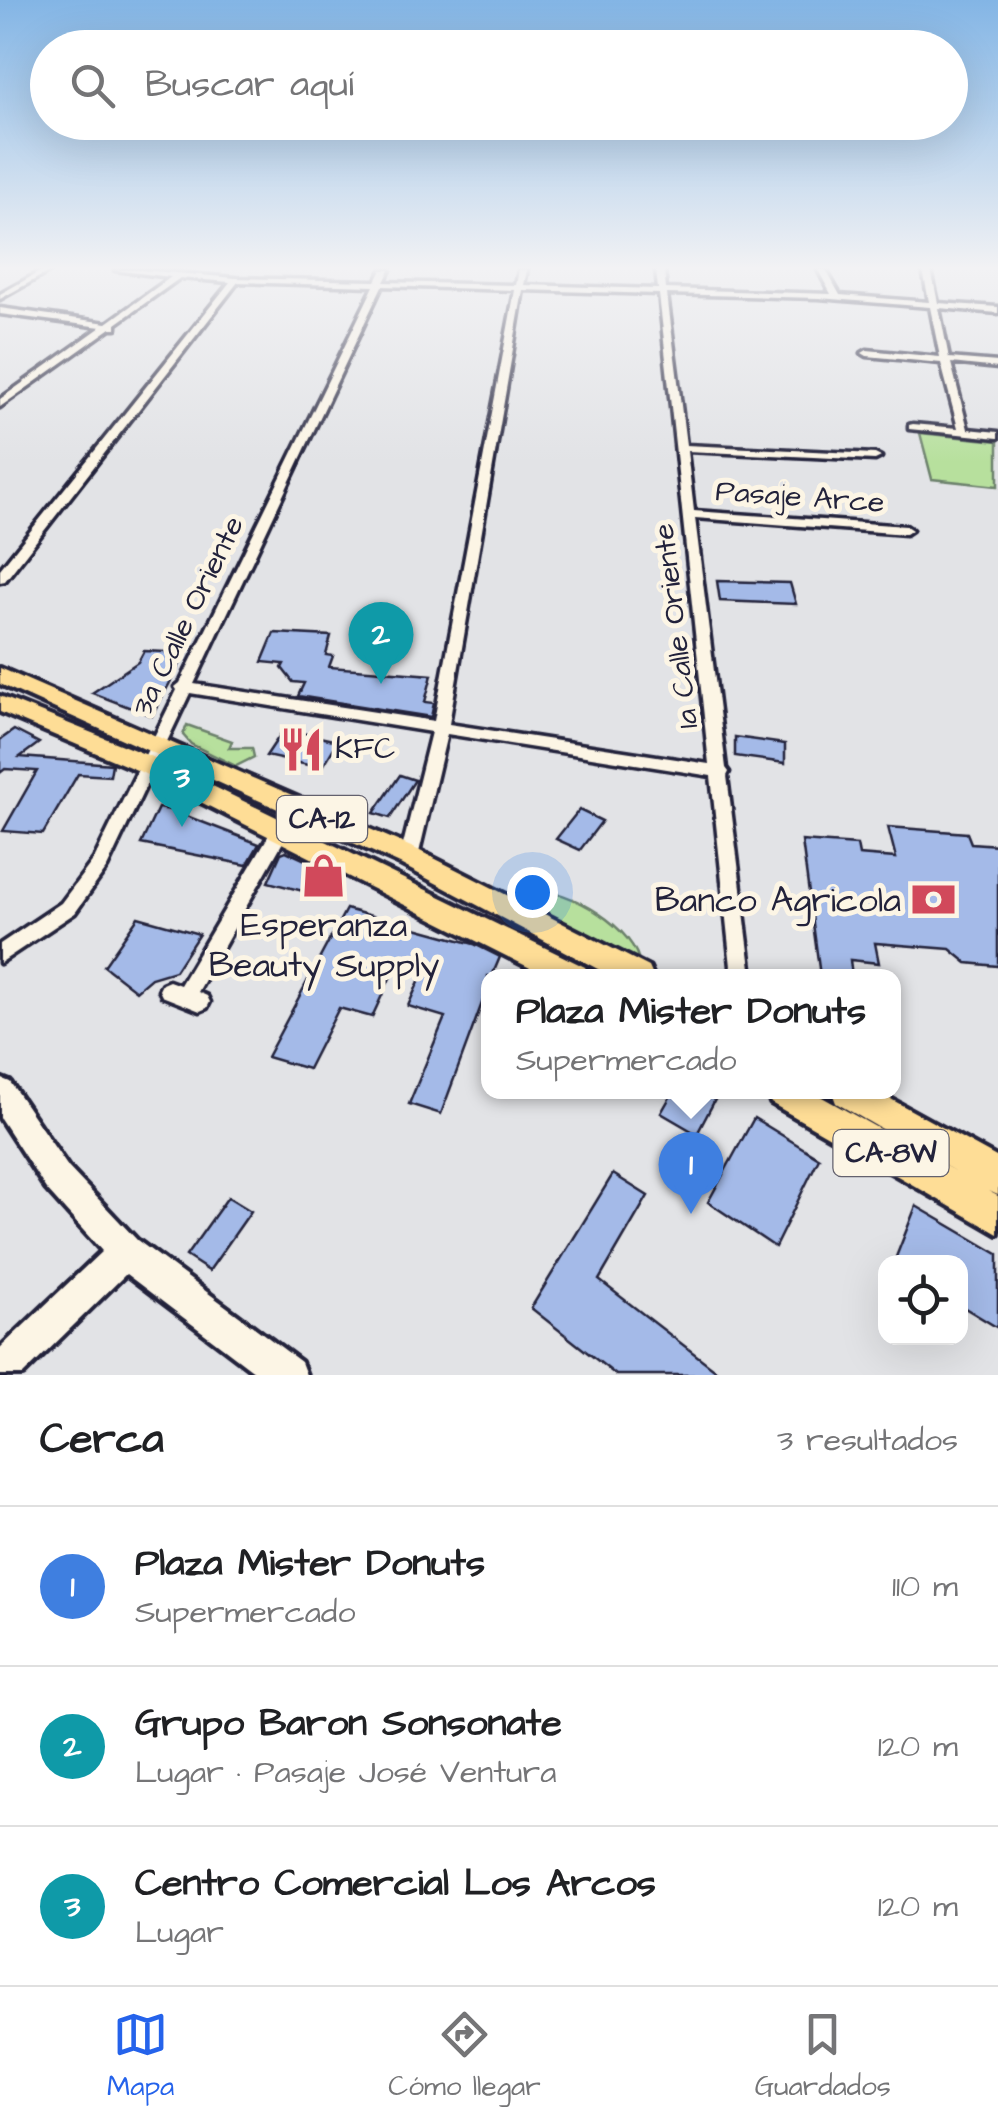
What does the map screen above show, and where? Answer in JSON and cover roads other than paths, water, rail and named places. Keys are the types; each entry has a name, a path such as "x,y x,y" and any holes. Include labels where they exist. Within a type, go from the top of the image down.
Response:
{"main road":[{"name":"CA-12","path":"0,675 153,754 410,858 624,969"},
{"path":"0,703 153,754 279,833 560,969"},
{"name":"CA-8W","path":"795,1099 998,1216"},
{"path":"860,1099 998,1177"}],"street":[{"path":"0,404 101,334"},
{"path":"0,578 193,334"},
{"name":"3a Calle Oriente","path":"0,955 45,927 87,885 356,334"},
{"path":"410,858 440,729 513,334"},
{"name":"1a Calle Oriente","path":"667,334 741,969"},
{"path":"940,334 964,432"},
{"path":"867,353 998,365"},
{"path":"0,387 22,389"},
{"path":"913,427 998,435"},
{"path":"682,448 875,457"},
{"name":"Pasaje Arce","path":"691,514 906,530"},
{"path":"182,687 720,772"},
{"path":"185,996 279,833"},
{"path":"0,1092 57,1178 126,1252 288,1375"},
{"path":"0,1374 126,1252"}],"place":[{"name":"Grupo Baron Sonsonate","path":"381,684"},
{"name":"KFC","path":"302,749"},
{"name":"Centro Comercial Los Arcos","path":"182,827"},
{"name":"Esperanza Beauty Supply","path":"324,875"},
{"name":"Banco Agricola","path":"934,900"},
{"name":"Plaza Mister Donuts","path":"691,1214"}]}
